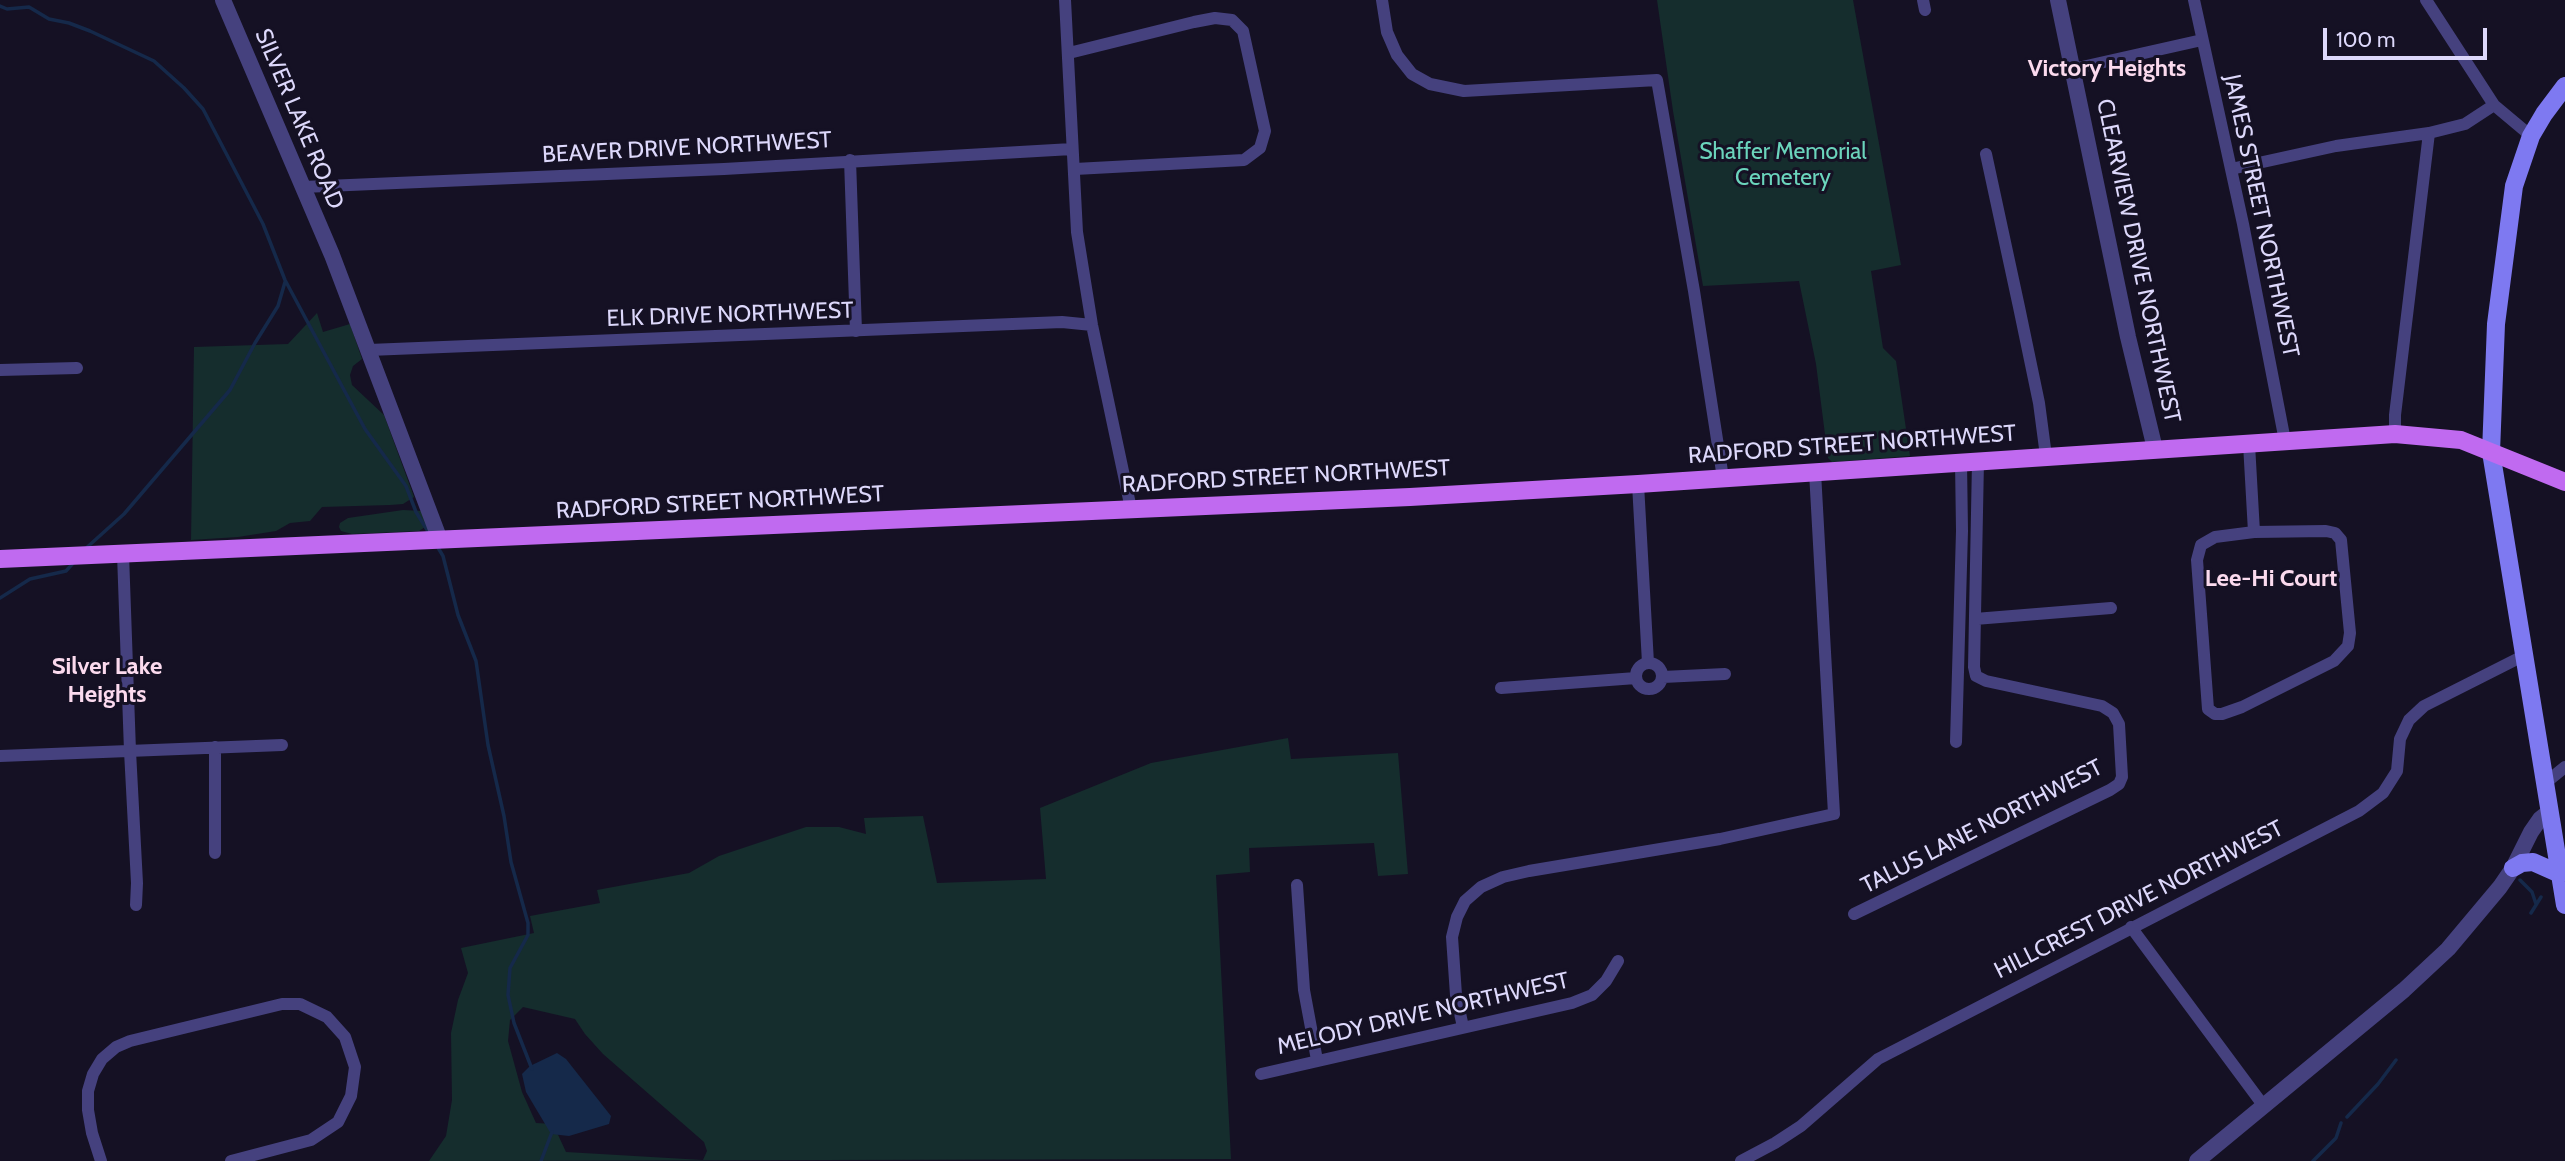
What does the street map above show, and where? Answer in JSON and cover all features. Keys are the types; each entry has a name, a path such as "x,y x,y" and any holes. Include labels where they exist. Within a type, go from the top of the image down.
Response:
{"main road":[{"path":"2565,86 2531,135 2521,161 2511,204 2496,324 2491,452 2565,905"},
{"name":"RADFORD STREET NORTHWEST","path":"1,555 124,554 1638,484 2395,434 2461,440 2565,482"},
{"path":"2513,868 2522,863 2533,862 2560,874"}],"street":[{"name":"SILVER LAKE ROAD","path":"223,0 332,255 440,540"},
{"path":"1065,0 1077,232 1092,326 1131,509"},
{"path":"1382,0 1387,32 1397,55 1412,74 1430,84 1464,91 1657,80 1723,478"},
{"name":"CLEARVIEW DRIVE NORTHWEST","path":"2058,0 2128,337 2155,449"},
{"name":"JAMES STREET NORTHWEST","path":"2194,0 2285,441"},
{"path":"2426,0 2494,105 2531,135"},
{"path":"1069,53 1194,22 1215,18 1232,20 1243,31 1265,131 1260,148 1244,160 1075,169"},
{"path":"2073,69 2202,40"},
{"path":"2231,169 2336,146 2429,133 2465,124 2494,105"},
{"path":"2395,434 2429,133"},
{"name":"BEAVER DRIVE NORTHWEST","path":"303,187 724,169 1072,149"},
{"path":"1986,154 2022,319 2046,456"},
{"path":"850,160 856,331"},
{"name":"ELK DRIVE NORTHWEST","path":"369,350 1062,322 1092,326"},
{"path":"0,370 78,368"},
{"path":"2249,444 2254,532"},
{"path":"1956,742 1962,531 1970,461"},
{"name":"TALUS LANE NORTHWEST","path":"1854,915 2110,790 2119,784 2122,777 2119,724 2113,713 2102,706 1986,681 1976,676 1970,461"},
{"path":"1463,1027 1455,995 1452,937 1465,901 1481,887 1503,877 1529,871 1720,839 1834,814 1815,472"},
{"path":"1638,484 1648,663"},
{"path":"2326,531 2335,533 2341,540 2350,633 2348,646 2334,662 2242,707 2222,715 2215,714 2208,709 2197,560 2201,545 2215,537 2254,532 2326,531"},
{"path":"124,554 136,905"},
{"path":"1975,619 2111,608"},
{"name":"HILLCREST DRIVE NORTHWEST","path":"1741,1161 1801,1125 1878,1059 2359,811 2383,793 2396,771 2400,739 2409,720 2424,706 2523,656"},
{"path":"1648,663 1660,669 1663,677 1656,688 1648,690 1640,686 1636,678 1640,666 1648,663"},
{"path":"1663,677 1725,674"},
{"path":"1501,688 1636,678"},
{"path":"0,757 282,745"},
{"path":"215,747 215,853"},
{"path":"2544,784 2565,767"},
{"path":"2197,1161 2380,1010 2448,949 2486,907 2513,868 2531,832 2550,811"},
{"path":"1297,885 1304,989 1317,1060"},
{"path":"2131,927 2263,1105"},
{"name":"MELODY DRIVE NORTHWEST","path":"1261,1074 1572,1003 1592,995 1606,981 1618,961"},
{"path":"101,1161 92,1133 88,1091 93,1074 102,1059 116,1047 130,1041 282,1004 300,1004 327,1017 345,1037 355,1067 351,1096 338,1122 311,1140 231,1161"}],"green space":[{"name":"Shaffer Memorial Cemetery","path":"1657,0 1853,0 1901,265 1871,271 1883,348 1896,361 1910,456 1832,462 1828,458 1816,364 1799,281 1703,286"},
{"path":"317,313 323,332 350,324 362,359 353,366 350,375 352,385 384,415 414,497 403,504 322,507 310,521 290,523 276,531 191,540 194,347 288,344"},
{"path":"403,510 421,511 428,525 419,531 352,534 341,531 339,527 340,523 348,518"},
{"path":"1288,738 1291,759 1398,753 1408,874 1378,876 1374,843 1249,848 1250,872 1216,875 1231,1159 429,1161 446,1136 452,1100 451,1033 458,1000 468,973 461,948 534,933 530,916 600,903 597,890 689,873 719,856 806,827 839,827 866,834 864,818 923,816 937,883 1046,879 1040,808 1151,763","holes":["523,1007 575,1019 603,1054 704,1142 707,1151 703,1160 566,1152 553,1124 536,1123 522,1092 508,1041 510,1020"]}],"water":[{"path":"557,1053 566,1059 611,1116 609,1124 569,1136 551,1134 526,1092 522,1074 530,1066"}],"waterway":[{"path":"0,6 7,9 29,7 49,19 90,31 154,61 203,109 263,224 285,280 365,429 406,486 416,512 429,533"},
{"path":"84,550 124,514 230,390 278,306 285,282"},
{"path":"437,546 443,556 458,615 476,661 488,745 511,862 528,923 528,935 510,968 508,995 514,1023 532,1069"},
{"path":"0,598 30,579 66,571 75,561"},
{"path":"2520,880 2532,892 2536,904"},
{"path":"2531,913 2541,897"},
{"path":"2347,1117 2396,1060"},
{"path":"2313,1161 2336,1138 2341,1123"},
{"path":"541,1161 552,1132"}],"district":[{"name":"Victory Heights","path":"2107,69"},
{"name":"Lee-Hi Court","path":"2271,579"},
{"name":"Silver Lake Heights","path":"107,681"}]}
